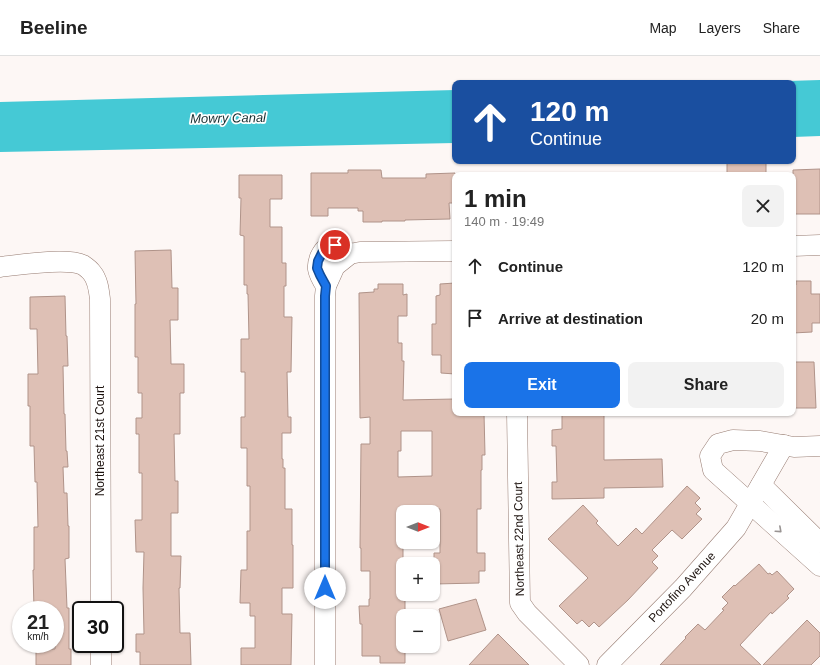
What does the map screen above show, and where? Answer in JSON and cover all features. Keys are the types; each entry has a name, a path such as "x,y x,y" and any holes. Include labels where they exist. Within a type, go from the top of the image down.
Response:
{"street":[{"path":"796,246 820,245"},
{"path":"325,665 326,286 342,260 360,252 452,251"},
{"name":"Northeast 21st Court","path":"0,267 69,262 83,265 93,273 98,284 100,299 101,601"},
{"name":"Northeast 22nd Court","path":"517,416 520,603 527,613 579,665"},
{"path":"820,446 794,446 733,440 718,444 710,456 713,470 820,566"},
{"name":"Portofino Avenue","path":"607,665 683,588 736,528 784,445"},
{"path":"761,485 820,543"},
{"path":"101,653 101,665"}],"water":[{"path":"820,80 820,136 796,137 796,81"},
{"name":"Mowry Canal","path":"452,90 452,143 0,152 0,102"}],"building":[{"path":"727,164 766,164 766,172 727,172"},
{"path":"820,169 820,214 796,214 796,172 793,172 793,170"},
{"path":"348,170 381,170 382,178 426,178 426,174 452,173 452,203 449,203 450,219 363,222 363,211 358,211 358,208 328,208 328,216 311,216 311,173 348,173"},
{"path":"239,175 282,175 282,199 270,199 270,227 282,227 282,263 286,263 284,317 292,317 291,372 287,372 288,417 291,417 291,433 282,433 282,459 283,468 285,468 285,509 292,509 293,588 282,588 282,614 292,614 291,665 241,665 241,648 255,648 255,616 250,616 250,603 240,603 241,570 247,570 247,531 250,531 250,486 247,486 247,448 241,448 241,417 245,417 245,372 241,372 241,339 249,339 248,294 247,285 244,285 244,236 240,235 241,198 239,198"},
{"path":"171,250 172,288 178,288 178,320 170,320 171,364 184,364 184,393 180,393 180,434 174,434 175,481 178,481 178,513 171,513 171,556 181,556 179,588 180,633 190,633 191,665 140,665 140,652 136,652 136,634 144,634 144,552 136,552 135,520 142,520 142,473 139,473 139,434 136,434 136,418 142,418 142,393 138,393 138,357 135,357 135,251"},
{"path":"796,281 811,281 811,294 820,294 820,323 812,323 812,332 796,333"},
{"path":"452,283 452,374 441,373 441,355 432,355 432,324 436,324 436,296 440,295 440,284"},
{"path":"378,284 403,284 403,295 407,294 407,316 398,316 398,343 402,343 402,361 404,361 403,400 452,399 452,416 484,416 485,455 482,455 481,509 477,509 477,553 485,553 485,571 479,571 479,583 440,584 440,557 434,557 434,553 440,553 440,505 396,505 396,549 403,549 403,557 396,557 396,601 405,601 405,609 396,609 396,653 405,653 405,663 380,663 380,656 362,656 362,624 360,624 359,606 369,606 370,571 361,571 361,444 370,444 370,417 360,418 359,293 374,292 374,289 378,289","holes":["401,431 432,431 432,476 398,477 398,451 401,451"]},
{"path":"65,296 68,366 63,366 64,414 68,467 63,467 64,493 67,493 69,526 69,558 65,559 67,608 69,608 69,649 71,649 71,665 36,665 36,653 64,653 64,601 34,601 34,527 38,527 37,482 35,482 34,446 30,446 28,374 38,374 37,329 30,329 30,297"},
{"path":"796,362 814,362 816,408 796,408"},
{"path":"562,416 604,416 604,460 662,459 663,487 604,488 604,498 552,499 552,482 557,482 556,446 552,446 552,430 562,429"},
{"path":"687,486 700,498 695,503 701,509 696,514 702,519 682,539 672,530 652,550 658,556 652,562 658,568 628,600 599,627 594,622 589,627 582,620 577,624 559,606 588,578 548,539 583,505 598,521 596,523 618,546 636,528 642,534"},
{"path":"759,564 768,574 770,573 772,575 777,571 794,589 787,596 789,598 772,614 771,612 740,645 761,665 660,665 698,624 705,630 724,610 722,609 728,603 722,597"},
{"path":"476,599 486,630 448,641 439,609"},
{"path":"807,620 820,633 820,656 811,665 763,665"},
{"path":"498,634 529,665 469,665"}],"route":[{"path":"325,588 326,286 317,268 318,261 322,253 327,247 335,245"}]}
